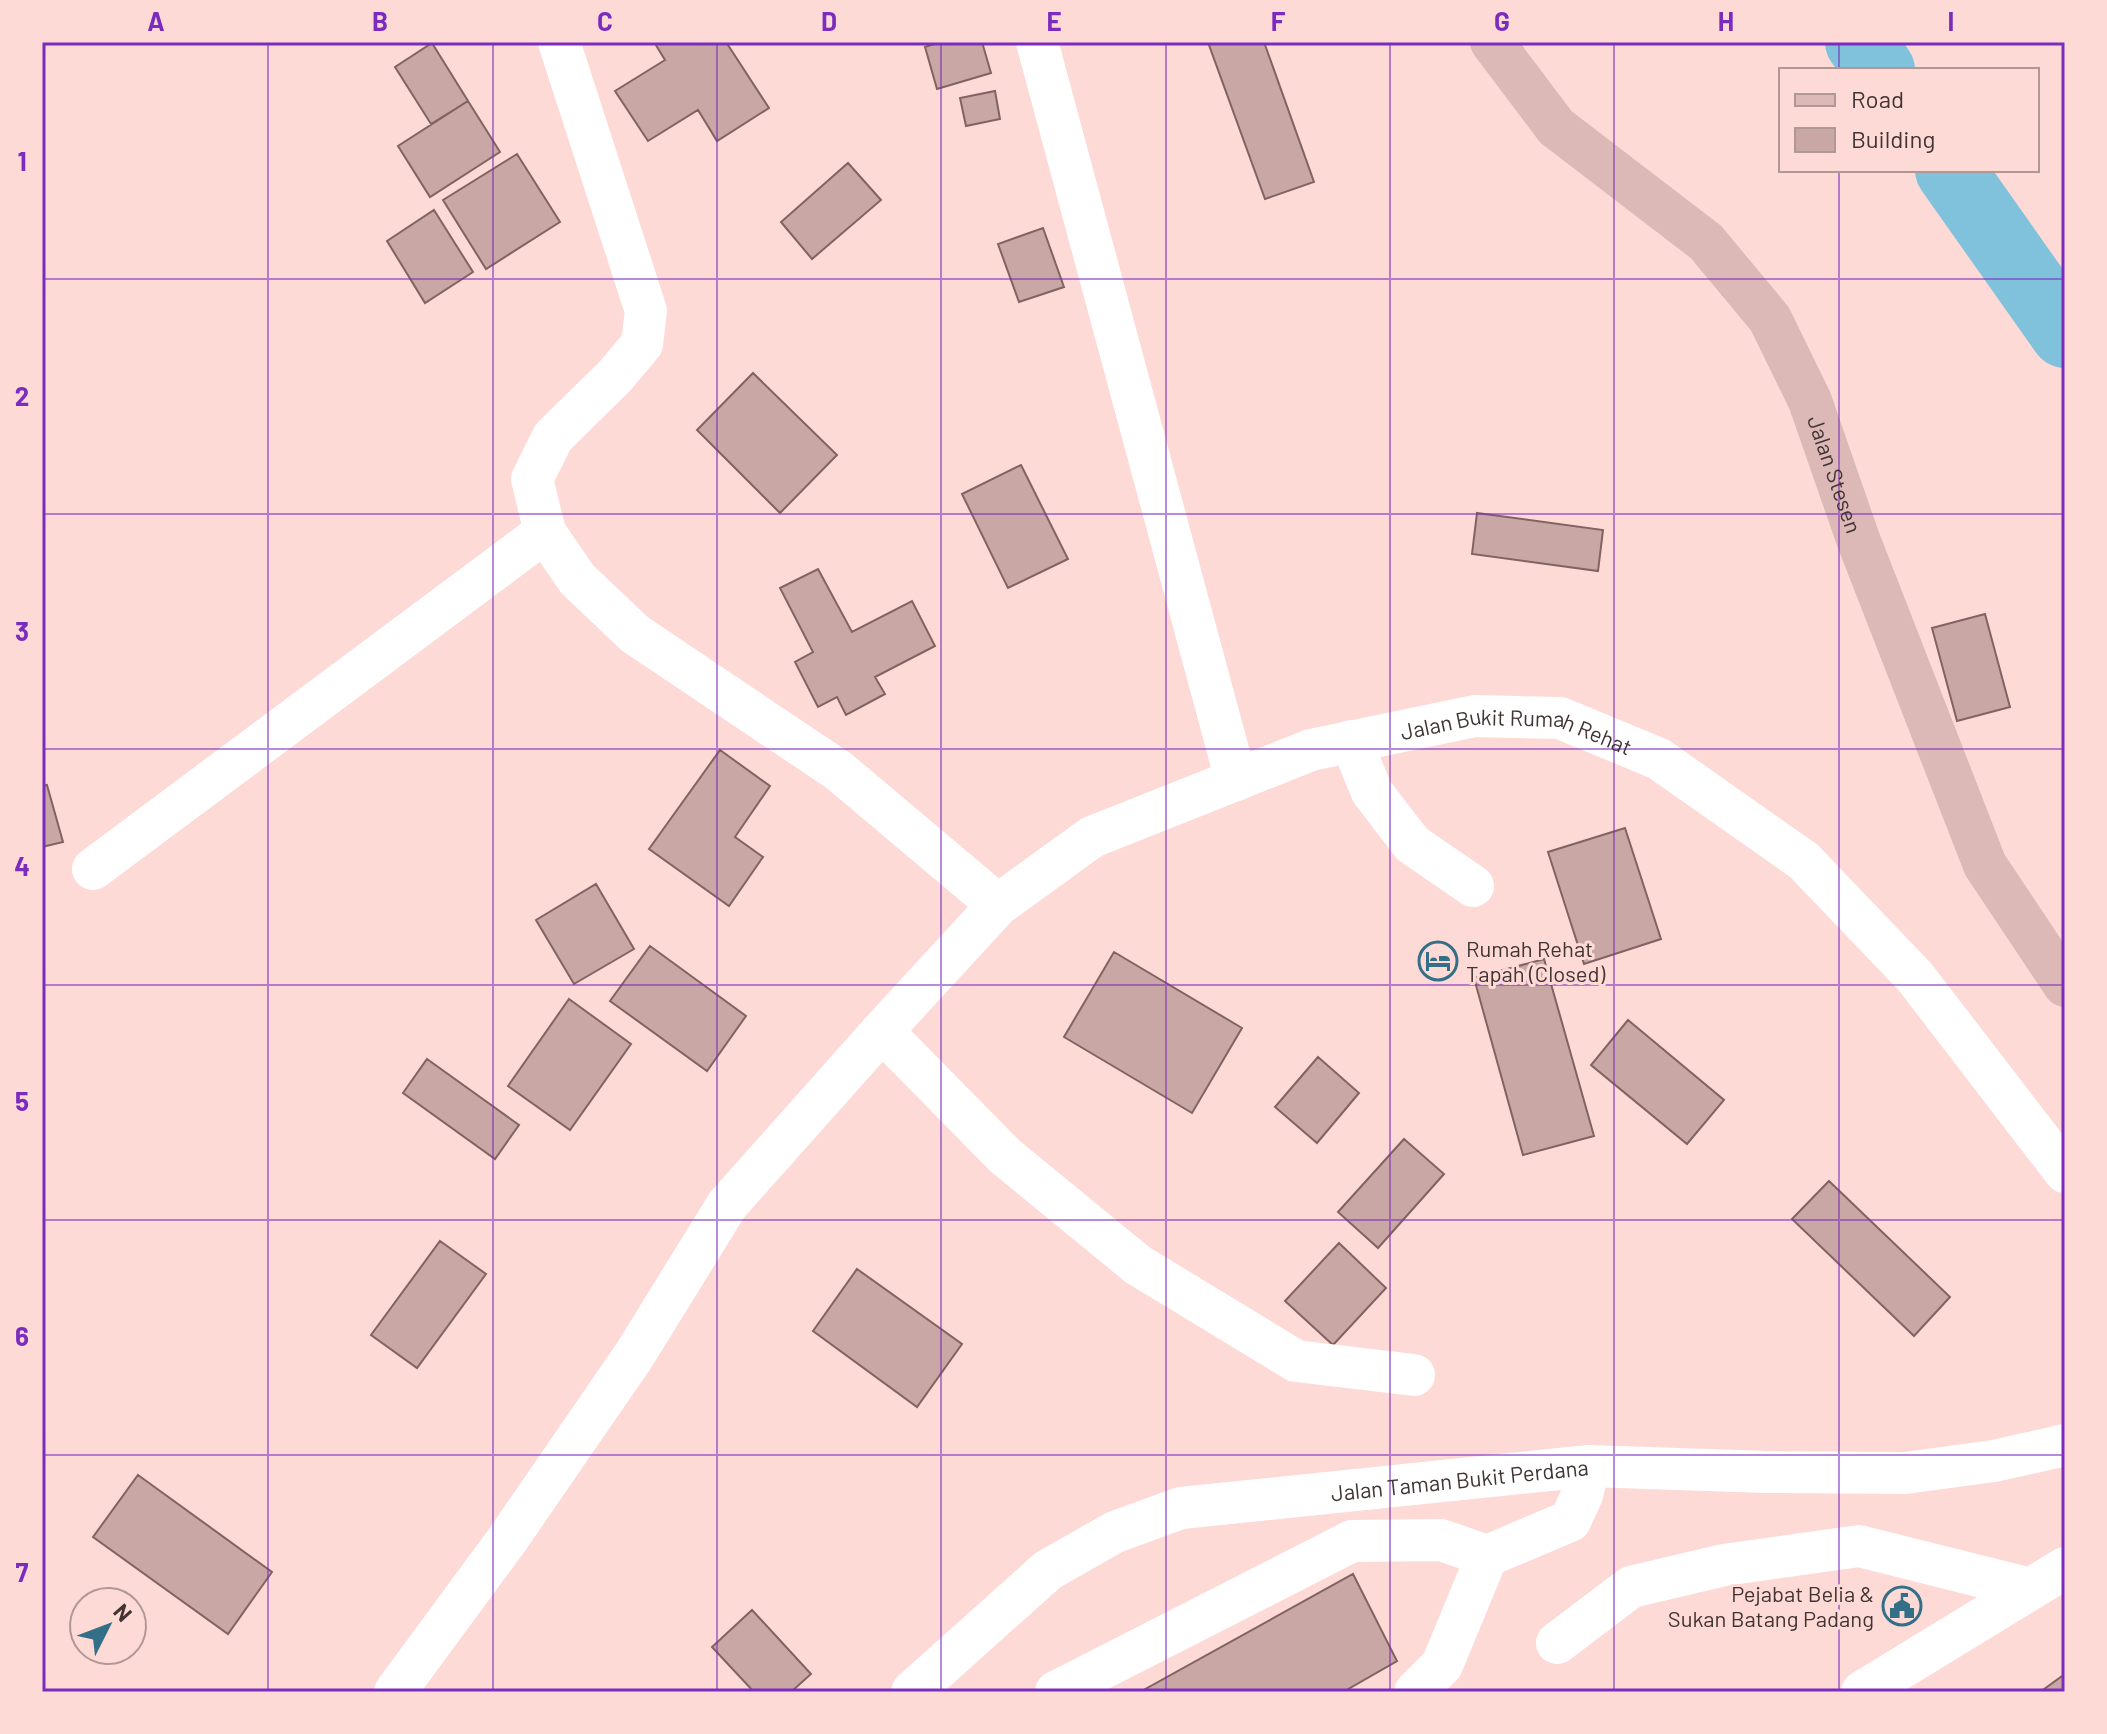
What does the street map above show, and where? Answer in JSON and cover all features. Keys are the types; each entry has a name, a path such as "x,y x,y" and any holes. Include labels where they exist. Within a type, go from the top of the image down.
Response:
{"main road":[{"name":"Jalan Stesen","path":"1492,42 1556,127 1706,242 1770,319 1810,401 1858,539 1985,865 2065,985"}],"street":[{"path":"559,42 646,311 642,344 615,376 553,437 532,479 545,532 577,579 635,634 839,771 998,905"},
{"path":"1037,42 1236,780"},
{"path":"93,869 545,532"},
{"name":"Jalan Bukit Rumah Rehat","path":"395,1692 507,1540 635,1354 727,1205 998,905 1092,837 1311,750 1475,716 1560,718 1659,759 1804,861 1915,977 2065,1172"},
{"path":"1351,741 1372,792 1412,844 1473,886"},
{"path":"882,1031 1005,1156 1138,1265 1296,1361 1414,1375"},
{"name":"Jalan Taman Bukit Perdana","path":"912,1692 1048,1570 1115,1532 1181,1508 1589,1466 1905,1473 1994,1461 2065,1445"},
{"path":"1056,1692 1352,1541 1441,1540 1487,1556 1570,1521 1582,1495 1589,1466"},
{"path":"1557,1643 1631,1587 1724,1565 1859,1546 2048,1579"},
{"path":"1415,1692 1442,1665 1487,1556"},
{"path":"1862,1692 2048,1579"}],"building":[{"path":"654,42 726,42 769,108 717,141 698,110 648,141 615,91 665,60"},
{"path":"940,42 982,42 991,73 937,89 925,47"},
{"path":"1217,42 1264,42 1314,182 1265,199 1209,45"},
{"path":"432,43 468,101 431,124 395,67"},
{"path":"995,91 1000,119 966,126 960,98"},
{"path":"468,101 500,152 430,197 398,146"},
{"path":"517,154 560,222 486,269 443,200"},
{"path":"848,163 881,200 812,259 781,222"},
{"path":"434,210 473,272 425,303 387,241"},
{"path":"1043,228 1064,287 1019,302 998,244"},
{"path":"753,373 837,455 780,513 697,430"},
{"path":"1021,465 1068,559 1008,588 962,494"},
{"path":"1477,513 1603,530 1598,571 1472,554"},
{"path":"818,569 852,632 912,601 935,646 875,677 885,694 846,715 837,697 818,707 795,662 813,652 780,588"},
{"path":"1985,614 2010,707 1957,721 1932,628"},
{"path":"720,750 770,786 735,837 763,857 729,906 649,849"},
{"path":"47,785 63,842 42,847 42,786"},
{"path":"1625,828 1661,939 1584,964 1548,852"},
{"path":"596,884 634,949 574,984 536,920"},
{"path":"650,946 746,1016 707,1071 610,1001"},
{"path":"1114,952 1242,1028 1192,1113 1064,1037"},
{"path":"1544,959 1594,1136 1523,1155 1474,978"},
{"path":"569,999 631,1044 570,1130 508,1086"},
{"path":"1628,1020 1724,1100 1687,1144 1591,1065"},
{"path":"1318,1057 1359,1093 1317,1143 1275,1107"},
{"path":"427,1059 519,1125 495,1159 403,1093"},
{"path":"1404,1139 1444,1174 1378,1248 1338,1212"},
{"path":"1829,1181 1950,1297 1914,1336 1792,1219"},
{"path":"440,1241 486,1274 417,1368 371,1335"},
{"path":"1339,1243 1386,1288 1333,1345 1285,1301"},
{"path":"857,1269 962,1344 917,1407 813,1331"},
{"path":"138,1475 272,1572 228,1634 93,1537"},
{"path":"1353,1574 1397,1661 1343,1692 1140,1692"},
{"path":"752,1610 811,1674 791,1692 754,1692 712,1647"},
{"path":"2065,1674 2065,1692 2040,1692"}],"waterway":[{"path":"1860,42 1879,68"},
{"path":"1951,172 2065,333"}],"place":[{"name":"Rumah Rehat Tapah (Closed)","path":"1438,961"},
{"name":"Pejabat Belia & Sukan Batang Padang","path":"1902,1606"}]}
